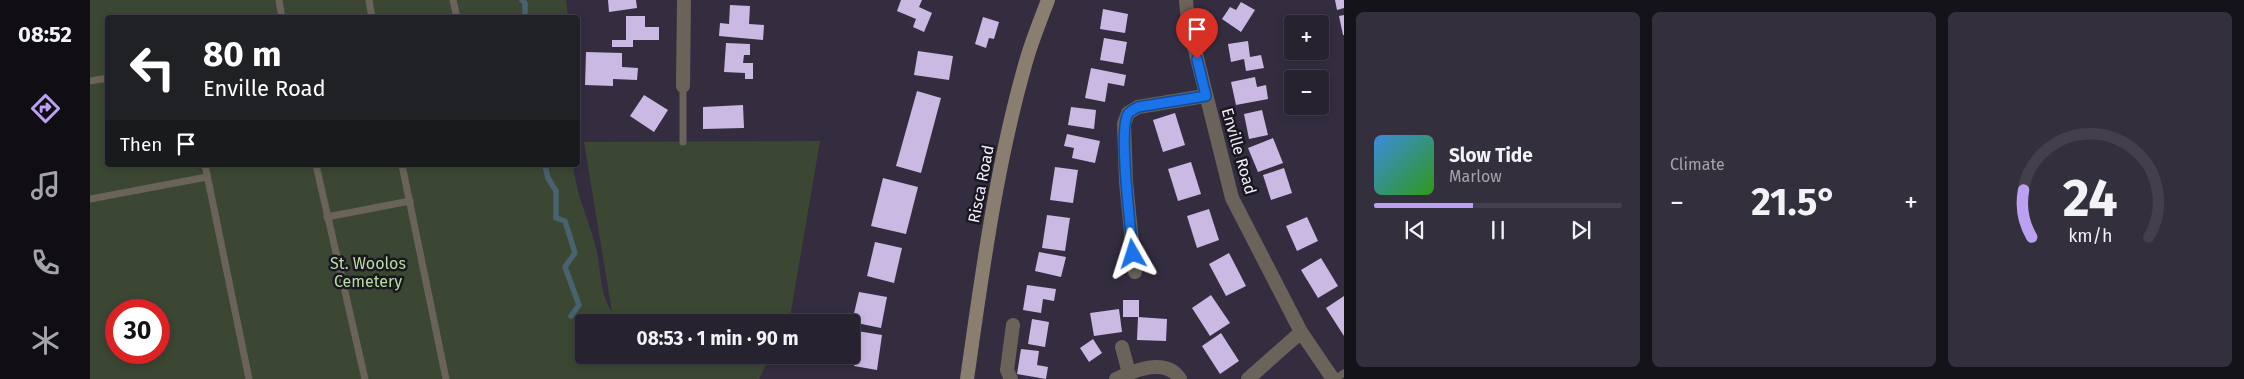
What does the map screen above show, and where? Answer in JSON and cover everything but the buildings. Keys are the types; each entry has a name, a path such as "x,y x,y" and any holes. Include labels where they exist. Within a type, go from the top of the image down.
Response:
{"main road":[{"name":"Risca Road","path":"967,379 979,295 1002,162 1025,64 1048,0"}],"street":[{"path":"683,86 684,0"},
{"name":"Enville Road","path":"1186,0 1188,22 1232,198 1301,332 1334,379"},
{"path":"1135,272 1126,182 1124,124 1128,113 1138,107 1206,96"},
{"path":"1011,379 1007,370 1013,325"},
{"path":"1248,379 1301,332"},
{"path":"1122,347 1129,372"},
{"path":"1116,379 1129,372 1166,366 1176,372 1180,379"}],"lane":[{"path":"279,0 282,15"},
{"path":"368,0 371,15"},
{"path":"453,0 456,15"},
{"path":"90,81 105,78"},
{"path":"683,86 683,142"},
{"path":"205,167 249,379"},
{"path":"316,167 365,379"},
{"path":"402,167 446,379"},
{"path":"90,199 207,177"},
{"path":"327,217 410,201"},
{"path":"1334,379 1344,373"}],"green space":[{"name":"St. Woolos Cemetery","path":"90,0 566,0 568,15 105,15 105,167 573,167 577,187 597,252 603,291 612,312 584,142 820,141 791,314 575,314 575,364 766,364 759,379 90,379"}],"waterway":[{"path":"522,0 525,3 525,15"},
{"path":"545,167 548,178 556,191 556,218 565,221 575,253 565,267 579,305 571,316"}],"route":[{"path":"1133,254 1126,182 1124,124 1128,113 1138,107 1206,96 1197,59"}]}
